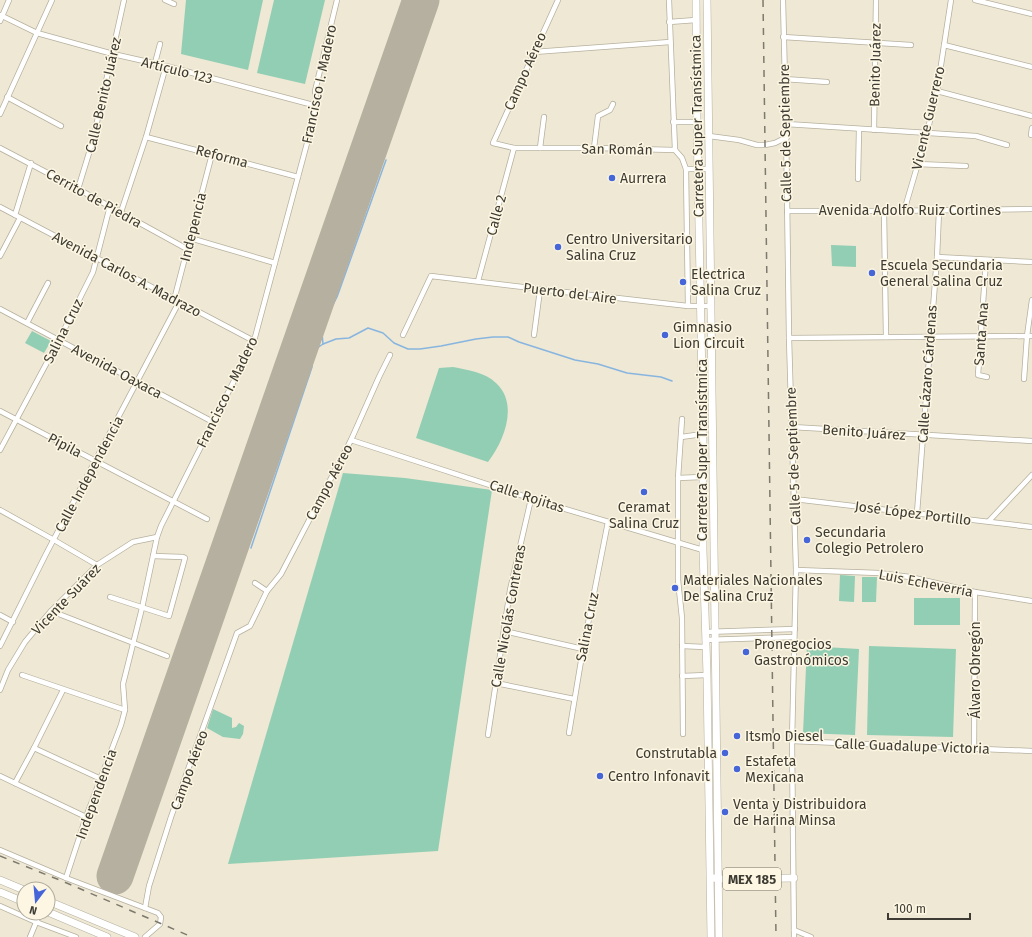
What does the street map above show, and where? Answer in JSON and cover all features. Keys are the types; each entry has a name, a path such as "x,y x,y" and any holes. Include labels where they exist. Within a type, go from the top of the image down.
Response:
{"main road":[{"name":"Carretera Super Transístmica","path":"696,0 703,434 703,550 707,675 711,937"},
{"name":"Carretera Super Transístmica","path":"707,0 714,631"},
{"name":"MEX 185","path":"714,631 719,937"},
{"name":"MEX 185","path":"710,877 718,879 794,878"},
{"path":"0,880 16,887"},
{"path":"0,892 16,899"},
{"path":"56,903 135,937"},
{"path":"56,916 105,937"}],"street":[{"path":"1,17 9,0"},
{"path":"0,114 52,0"},
{"name":"Calle Benito Juárez","path":"78,188 93,140 124,0"},
{"path":"165,0 174,4"},
{"name":"Francisco I. Madero","path":"125,710 124,684 157,537 173,501 254,341 317,106 316,91 337,0"},
{"name":"Campo Aéreo","path":"493,143 558,0"},
{"path":"669,0 675,150 682,158 686,169 688,306"},
{"name":"Calle 5 de Septiembre","path":"782,0 787,137 789,338 796,570 792,741 794,937"},
{"name":"Benito Juárez","path":"874,130 876,0"},
{"name":"Vicente Guerrero","path":"904,211 937,91 951,0"},
{"path":"975,0 1032,14"},
{"name":"Artículo 123","path":"1,17 37,33 317,106"},
{"path":"670,22 696,20"},
{"path":"783,37 911,45"},
{"path":"534,52 670,42"},
{"path":"155,63 160,44"},
{"path":"944,45 1032,67"},
{"path":"121,212 146,137 166,66"},
{"path":"784,79 827,82"},
{"path":"937,91 1032,117"},
{"path":"7,97 61,126"},
{"path":"594,148 598,116 610,110 612,104"},
{"path":"540,148 544,117"},
{"path":"673,122 697,122"},
{"path":"786,124 976,136 1007,145"},
{"path":"1031,135 1032,128"},
{"path":"858,179 859,129"},
{"path":"709,136 739,140 757,145 775,143 787,137"},
{"name":"Reforma","path":"146,137 298,177"},
{"name":"San Román","path":"493,143 514,148 675,150"},
{"name":"Cerrito de Piedra","path":"0,148 78,188 188,249"},
{"name":"Calle 2","path":"478,281 514,148"},
{"name":"Indepencia","path":"174,300 212,154"},
{"path":"0,256 17,216 31,164"},
{"path":"917,164 966,166"},
{"path":"686,169 710,169"},
{"name":"Salina Cruz","path":"0,450 59,340 93,272 110,206"},
{"name":"Avenida Carlos A. Madrazo","path":"0,207 254,341"},
{"name":"Avenida Adolfo Ruiz Cortines","path":"787,211 1032,209"},
{"name":"Calle Lázaro Cárdenas","path":"917,512 939,210"},
{"path":"884,211 886,337"},
{"path":"190,238 275,263"},
{"path":"936,257 1032,262"},
{"name":"Santa Ana","path":"986,260 978,375 987,377"},
{"name":"Puerto del Aire","path":"403,335 431,276 540,290 688,306 711,306"},
{"path":"27,323 48,283"},
{"path":"534,335 540,290"},
{"path":"1024,380 1030,336 1032,300"},
{"name":"Calle Independencia","path":"0,646 179,302"},
{"name":"Avenida Oaxaca","path":"0,308 213,422"},
{"path":"789,338 1030,336"},
{"name":"Campo Aéreo","path":"145,908 149,886 171,817 237,633 250,626 267,592 281,574 351,440 390,355"},
{"name":"Pípila","path":"0,410 206,519"},
{"path":"682,419 678,478 678,580 682,618 684,734"},
{"name":"Benito Juárez","path":"792,427 1032,441"},
{"path":"681,437 703,434"},
{"name":"Calle Rojitas","path":"351,440 531,498 703,550"},
{"path":"989,521 1032,475"},
{"path":"678,478 702,477"},
{"name":"Calle Nicolás Contreras","path":"488,735 510,590 531,498"},
{"name":"José López Portillo","path":"794,499 917,512 1032,527"},
{"path":"0,510 97,565"},
{"name":"Salina Cruz","path":"569,733 583,649 608,522"},
{"name":"Vicente Suárez","path":"0,690 8,670 25,642 51,612 97,565 133,542 157,537"},
{"path":"110,597 169,616 185,560 183,556 153,556"},
{"name":"Luis Echeverría","path":"796,570 879,573 910,577 975,592 1032,601"},
{"path":"254,583 267,592"},
{"name":"Álvaro Obregón","path":"974,749 975,592"},
{"path":"51,612 167,656"},
{"path":"0,615 13,622"},
{"path":"705,632 795,629"},
{"path":"504,631 583,649"},
{"path":"682,646 705,643 715,639 794,638"},
{"path":"682,676 707,675"},
{"path":"22,676 125,710"},
{"path":"496,683 574,699"},
{"path":"15,783 63,690"},
{"name":"Independencia","path":"66,878 86,817 122,725 125,710"},
{"name":"Calle Guadalupe Victoria","path":"792,741 1032,751"},
{"path":"34,748 101,779"},
{"path":"0,776 86,817"},
{"path":"0,850 66,878 158,913 161,917 160,924 145,937"},
{"path":"0,906 36,922 76,937"},
{"path":"30,937 36,922"},
{"path":"794,930 811,937"}],"green space":[{"path":"186,0 263,0 248,70 181,54"},
{"path":"274,0 325,0 305,84 257,73"},
{"path":"831,245 856,246 856,267 832,266"},
{"path":"32,331 51,341 44,353 25,343"},
{"path":"453,367 476,372 492,379 503,392 507,401 508,412 504,433 488,462 416,438 439,368"},
{"path":"343,473 405,478 492,490 438,851 228,864"},
{"path":"840,575 855,576 854,602 839,601"},
{"path":"862,577 877,577 876,602 862,602"},
{"path":"914,598 960,598 960,625 914,625"},
{"path":"807,646 859,649 855,735 803,733"},
{"path":"869,646 956,649 953,737 867,735"},
{"path":"213,709 232,718 232,728 236,727 239,723 244,726 243,734 240,739 223,737 207,728"}],"waterway":[{"path":"251,548 312,367 313,353 323,344 321,322 327,316 337,297 386,160"},
{"path":"323,344 336,339 349,338 368,328 383,333 394,343 408,349 441,346 476,339 508,337 575,360 598,364 627,373 661,377 672,381"}],"runway":[{"path":"115,876 421,0"}],"railway":[{"path":"763,0 776,937"},
{"path":"0,856 192,937"}],"place":[{"name":"Aurrera","path":"612,178"},
{"name":"Centro Universitario Salina Cruz","path":"558,247"},
{"name":"Escuela Secundaria General Salina Cruz","path":"872,273"},
{"name":"Electrica Salina Cruz","path":"683,282"},
{"name":"Gimnasio Lion Circuit","path":"665,335"},
{"name":"Ceramat Salina Cruz","path":"644,492"},
{"name":"Secundaria Colegio Petrolero","path":"807,540"},
{"name":"Materiales Nacionales De Salina Cruz","path":"675,588"},
{"name":"Pronegocios Gastronómicos","path":"746,652"},
{"name":"Itsmo Diesel","path":"737,736"},
{"name":"Construtabla","path":"725,753"},
{"name":"Estafeta Mexicana","path":"737,769"},
{"name":"Centro Infonavit","path":"600,776"},
{"name":"Venta y Distribuidora de Harina Minsa","path":"725,812"}]}
